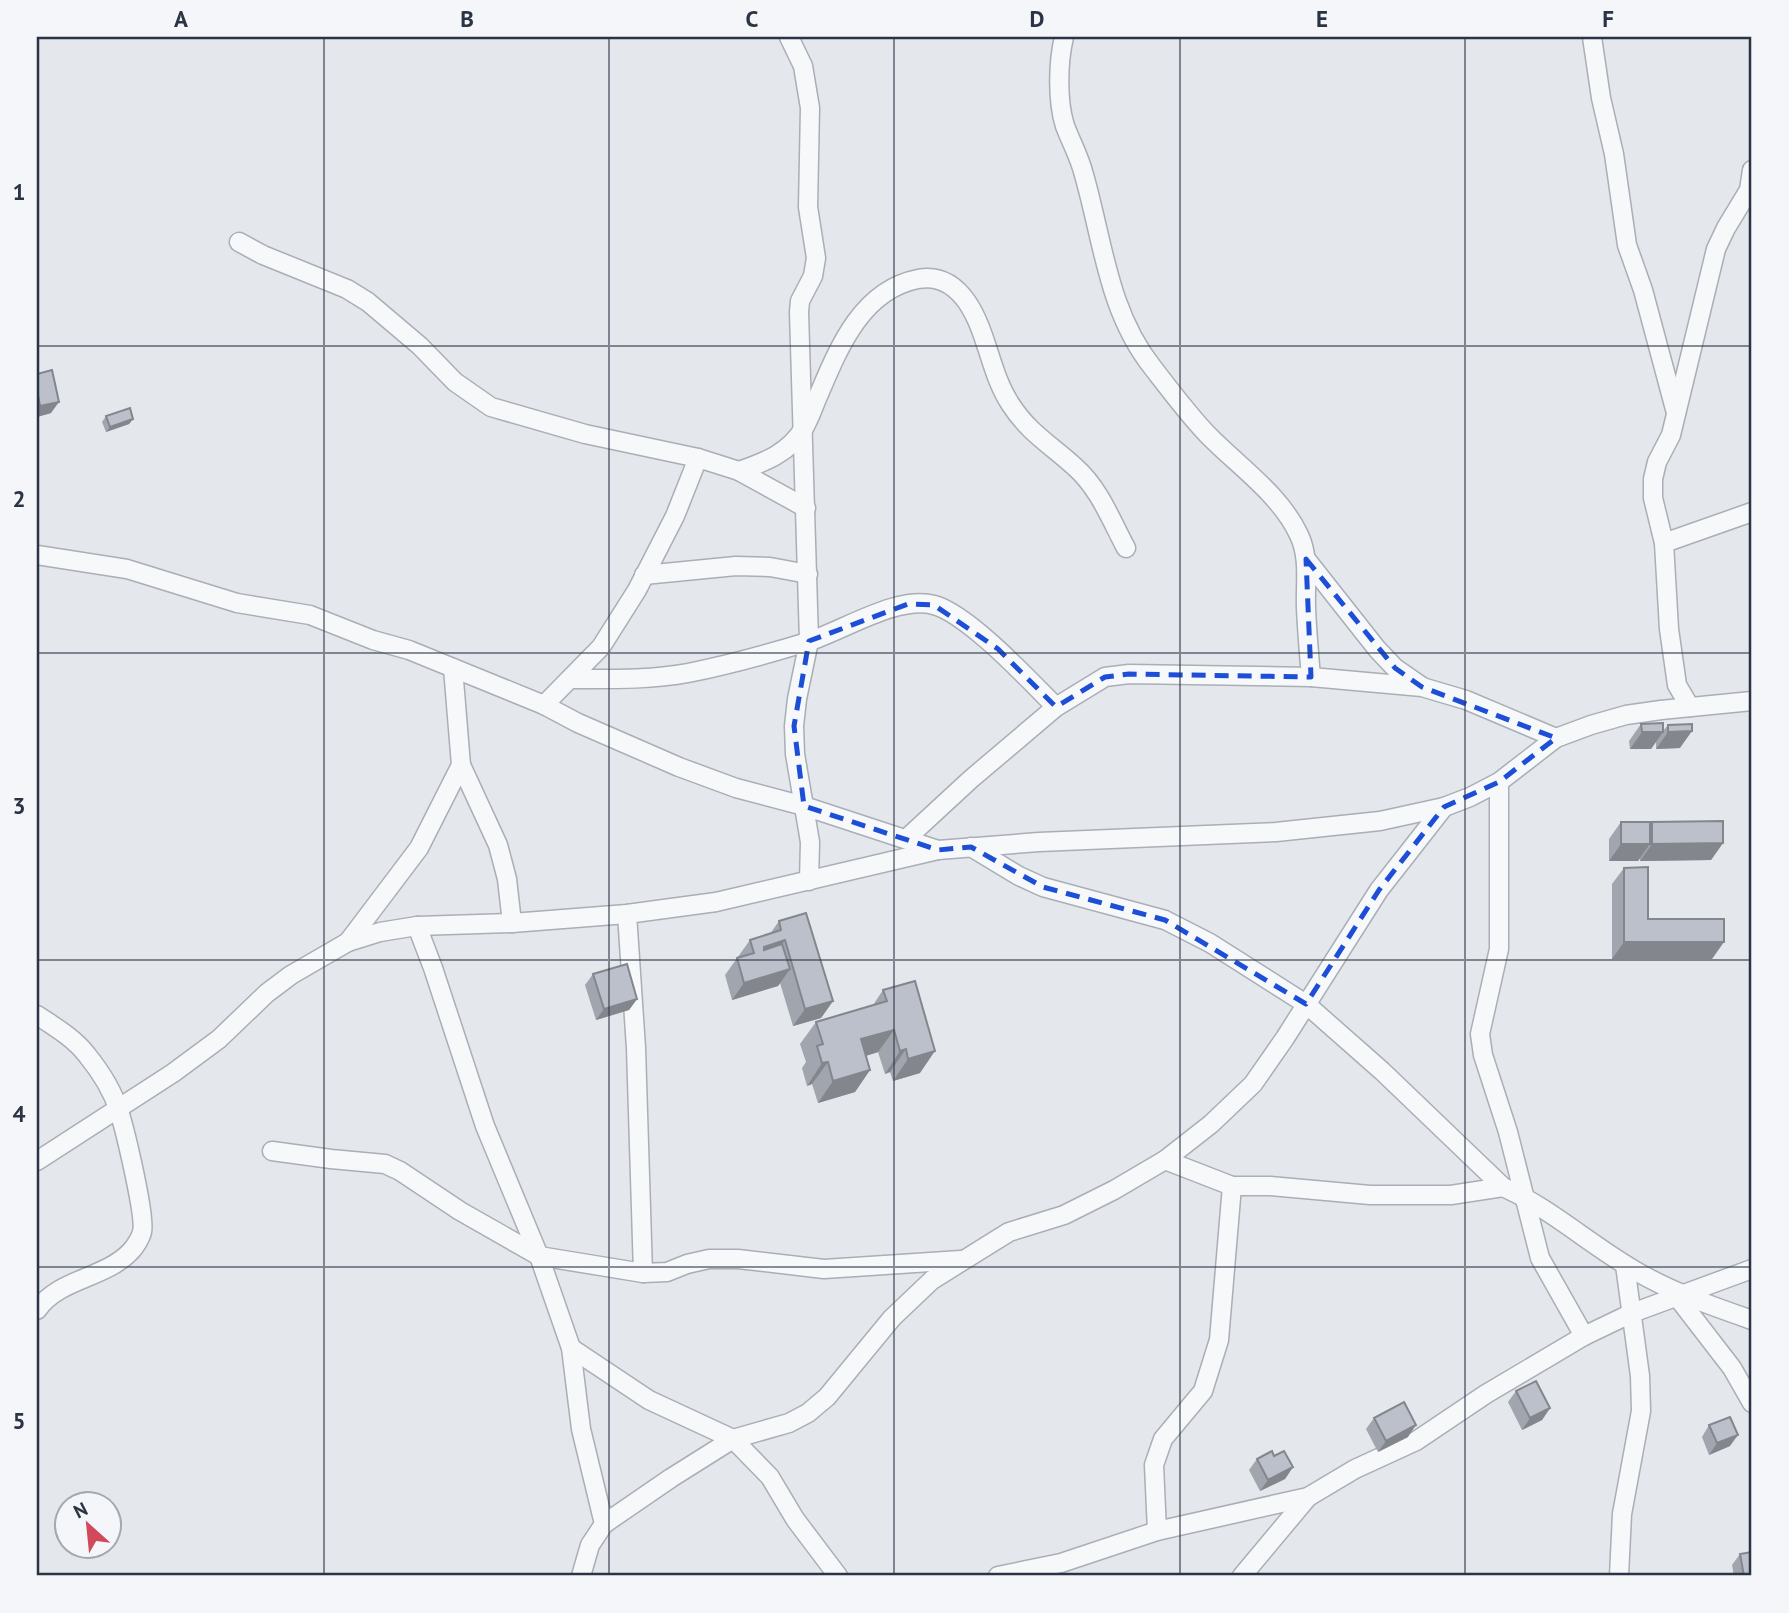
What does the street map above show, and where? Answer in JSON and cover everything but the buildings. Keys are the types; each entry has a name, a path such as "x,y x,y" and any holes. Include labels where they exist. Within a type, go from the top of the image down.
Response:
{"street":[{"path":"789,37 803,66 810,108 808,207 816,258 813,276 800,301 799,312 809,641 794,726 795,754 810,842 809,881"},
{"path":"1064,37 1059,99 1082,166 1095,213 1101,251 1121,314 1152,367 1206,432 1289,515 1301,538 1306,559 1311,677"},
{"path":"1591,37 1627,245 1640,281 1676,414"},
{"path":"1690,707 1677,685 1675,675 1668,629 1664,543 1653,498 1653,479 1657,462 1671,435 1716,249 1749,190 1752,170"},
{"path":"239,242 347,289 368,302 420,346 455,382 491,407 585,434 698,458 739,471 806,508"},
{"path":"739,471 768,461 785,450 804,428 835,354 855,321 871,304 879,296 906,281 931,276 947,282 967,302 1009,402 1031,431 1076,467 1091,484 1126,548"},
{"path":"544,705 601,647 645,575 675,516 698,458"},
{"path":"1664,543 1752,512"},
{"path":"37,555 127,569 237,603 310,615 544,705 578,723 679,767 736,788 804,806 938,849"},
{"path":"1306,559 1377,649 1395,668 1422,687"},
{"path":"645,575 736,566 770,567 808,573"},
{"path":"571,679 624,679 686,673 809,641 880,612 908,604 934,605 956,617 998,649 1056,707"},
{"path":"453,668 461,765 498,845 507,879 512,923"},
{"path":"906,839 971,779 1056,707 1105,677 1129,674 1311,677 1422,687 1466,700 1556,738"},
{"path":"37,1161 119,1109 219,1039 267,993 291,975 348,942 380,932 417,926 512,923 627,914 716,902 938,849 1094,839 1276,832 1380,821 1444,807 1499,782 1556,738 1626,715 1752,701"},
{"path":"348,942 419,848 461,765"},
{"path":"1499,782 1499,949 1480,1034 1483,1055 1508,1132 1540,1258 1584,1336"},
{"path":"581,1576 590,1545 604,1524 733,1439 779,1427 808,1413 827,1397 892,1318 932,1280 1009,1232 1065,1215 1114,1190 1165,1160 1211,1124 1253,1084 1379,890 1444,807"},
{"path":"971,847 1043,887 1166,920 1210,943 1306,1004 1382,1071 1503,1187 1524,1196 1625,1265 1681,1297 1752,1320"},
{"path":"627,914 636,1048 643,1273"},
{"path":"417,926 485,1126 539,1256 571,1348 581,1430 604,1524"},
{"path":"37,1016 68,1036 86,1054 102,1077 119,1109 142,1211 142,1233 132,1250 117,1261 54,1292 37,1310"},
{"path":"272,1150 385,1164 539,1256 643,1273 667,1272 709,1259 737,1259 824,1269 961,1260"},
{"path":"1165,1160 1232,1185 1370,1195 1451,1195 1503,1187"},
{"path":"1157,1531 1154,1465 1163,1439 1203,1391 1219,1340 1232,1185"},
{"path":"1619,1576 1622,1514 1641,1411 1640,1376 1625,1265"},
{"path":"998,1576 1061,1563 1157,1531 1308,1497 1355,1469 1416,1441 1486,1394 1584,1336 1632,1313 1752,1269"},
{"path":"1681,1297 1732,1368 1752,1404"},
{"path":"571,1348 649,1400 733,1439 770,1477 795,1519 838,1576"},
{"path":"1242,1576 1308,1497"}],"highlighted area":[{"path":"1306,559 1395,668 1422,687 1556,738 1499,782 1444,807 1379,890 1306,1004 1165,920 1043,887 971,847 938,850 804,806 794,726 809,641 908,604 934,605 998,649 1056,707 1105,677 1129,674 1311,677"}]}
